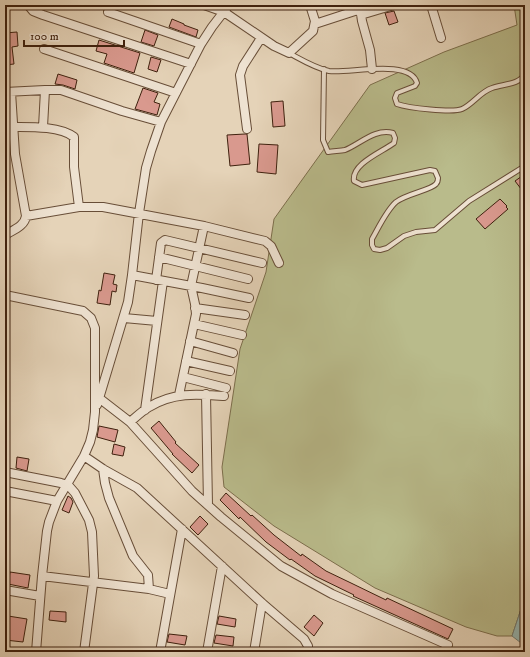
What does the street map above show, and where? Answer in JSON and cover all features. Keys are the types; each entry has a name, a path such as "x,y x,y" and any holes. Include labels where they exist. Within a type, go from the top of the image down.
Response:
{"street":[{"path":"28,5 31,10 43,15 191,64"},
{"path":"204,5 224,12 261,38 289,53 311,34 315,24 310,5"},
{"path":"95,412 124,318 132,275 146,168 161,122 201,44 229,5"},
{"path":"358,10 364,14 394,5"},
{"path":"431,5 441,38"},
{"path":"315,24 358,10"},
{"path":"358,10 370,50 372,69"},
{"path":"108,12 201,44"},
{"path":"247,129 240,75 246,60 261,38"},
{"path":"44,49 176,93"},
{"path":"43,127 45,90"},
{"path":"5,235 22,225 26,220 10,132 8,92 61,90 122,111 161,122"},
{"path":"10,132 43,127 74,136 74,167 79,207"},
{"path":"26,216 79,207 103,207 139,213 204,226 268,242 279,263"},
{"path":"179,394 194,324 196,308 191,286 204,226"},
{"path":"145,410 157,321 159,257 161,243 165,240 262,263"},
{"path":"159,257 248,279"},
{"path":"132,275 249,298"},
{"path":"5,295 83,311 91,318 95,334 95,412 93,430 84,456 68,485 57,501 52,512 47,531 36,652"},
{"path":"196,308 245,315"},
{"path":"124,318 157,321"},
{"path":"194,324 242,335"},
{"path":"190,341 233,352"},
{"path":"186,361 230,371"},
{"path":"130,422 145,410 179,394 225,392 183,377"},
{"path":"206,394 208,505"},
{"path":"99,398 130,422 192,491 272,558 292,572 352,604 448,645"},
{"path":"84,456 103,469 137,488 262,603 306,641 308,652"},
{"path":"103,469 109,498 134,556 148,575 149,589"},
{"path":"5,472 68,485 75,493 91,526 94,582 84,652"},
{"path":"5,491 57,501"},
{"path":"160,652 182,529"},
{"path":"207,652 222,566"},
{"path":"42,576 149,589 170,594"},
{"path":"5,590 40,596"},
{"path":"254,652 262,603"}],"lane":[{"path":"289,53 324,70 342,72 382,68 398,70 415,78 417,83 415,86 397,93 395,98 397,104 453,111 462,109 470,104 483,92 516,82 523,78 525,74"},
{"path":"324,70 323,140 328,152 345,149 376,134 387,132 393,133 395,138 394,143 361,164 354,173 354,181 362,185 430,170 435,171 438,178 436,185 402,198 395,203 372,239 374,249 380,250 387,248 404,236 416,232 436,230 469,201 525,166"}],"green space":[{"path":"514,5 525,5 525,597 512,636 497,636 466,627 375,588 274,526 224,487 222,467 240,349 266,272 274,219 370,85 444,52 517,25"}],"water":[{"path":"525,597 525,646 512,636"}],"building":[{"path":"394,11 398,22 389,25 385,13"},
{"path":"172,19 198,30 196,37 169,27"},
{"path":"145,30 158,35 154,46 141,42"},
{"path":"17,32 18,46 12,47 14,64 5,65 5,33"},
{"path":"99,40 140,53 134,73 104,63 107,54 96,51"},
{"path":"151,57 161,60 157,72 148,69"},
{"path":"58,74 77,80 75,89 55,84"},
{"path":"143,88 158,93 154,102 160,104 157,115 135,109"},
{"path":"283,101 285,126 273,127 271,102"},
{"path":"247,134 250,164 230,166 227,135"},
{"path":"259,144 278,145 276,174 257,172"},
{"path":"525,174 525,194 515,181"},
{"path":"500,199 508,209 485,229 476,219"},
{"path":"104,273 115,275 113,284 117,285 116,292 112,291 110,305 97,303"},
{"path":"159,421 176,442 175,443 199,465 192,473 172,454 151,428"},
{"path":"99,426 118,430 115,442 97,437"},
{"path":"114,444 125,447 123,456 112,454"},
{"path":"17,457 29,459 27,471 16,468"},
{"path":"226,493 251,516 252,515 274,535 301,556 302,554 326,571 386,600 387,598 453,629 448,639 353,596 354,595 315,576 291,559 290,560 266,542 240,517 239,519 220,500"},
{"path":"68,496 73,502 69,513 62,510"},
{"path":"200,516 208,524 198,535 190,527"},
{"path":"10,572 30,575 28,588 8,584"},
{"path":"50,611 66,612 66,622 49,620"},
{"path":"314,615 323,623 314,636 304,627"},
{"path":"8,616 27,619 23,642 5,640"},
{"path":"219,616 236,619 235,627 217,624"},
{"path":"169,634 187,636 185,645 167,642"},
{"path":"216,635 234,637 233,646 214,643"}]}
